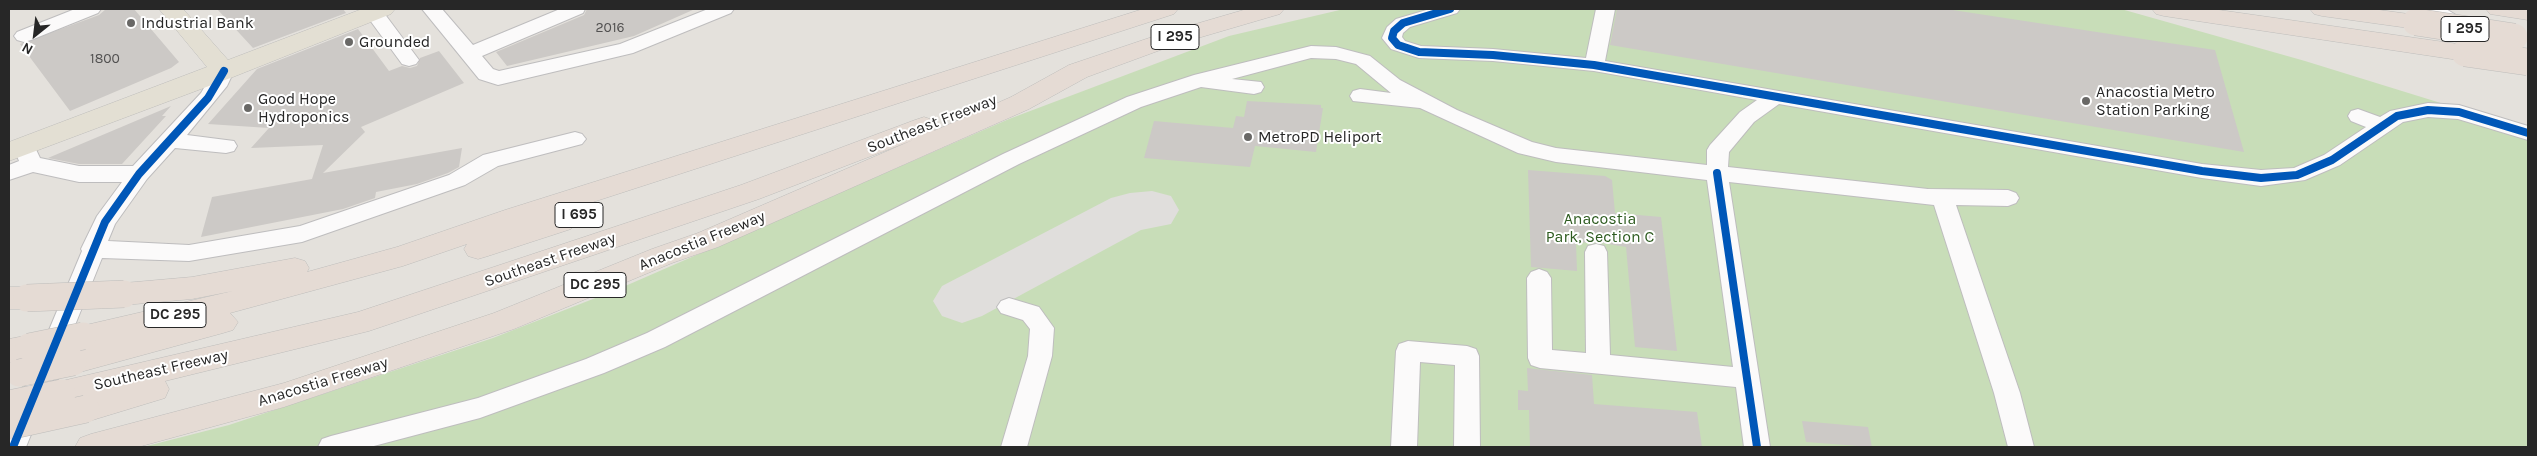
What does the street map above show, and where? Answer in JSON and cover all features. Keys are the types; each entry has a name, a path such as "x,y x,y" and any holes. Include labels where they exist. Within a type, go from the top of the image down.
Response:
{"highway":[{"name":"I 295","path":"1076,39 1166,9"},
{"name":"Anacostia Freeway","path":"91,447 284,395 504,321 662,256 708,240 1020,103 1078,71 1166,40 1272,9"},
{"path":"2164,9 2528,62"},
{"name":"I 295","path":"2322,9 2425,16 2521,38"},
{"name":"I 295","path":"2498,9 2528,13"},
{"name":"DC 295","path":"78,349 403,256 515,217 1076,39"},
{"name":"Southeast Freeway","path":"16,362 376,282 497,243 983,76 1076,39"},
{"name":"Southeast Freeway","path":"74,401 171,384 359,323 750,192 986,103 1078,71"},
{"path":"18,298 124,294 192,288 244,279 515,217"},
{"path":"9,404 74,401"},
{"path":"9,426 74,401"}],"main road":[{"path":"173,9 224,71"},
{"path":"21,154 378,10"}],"street":[{"path":"24,36 91,9"},
{"path":"432,9 486,74 498,78 626,49 724,9"},
{"path":"469,54 576,9"},
{"path":"1450,9 1402,23 1394,31 1392,38 1398,45 1419,52 1493,55 1594,65 2202,171 2262,178 2297,175 2332,160 2397,116 2428,110 2459,112 2528,133"},
{"path":"1594,65 1606,9"},
{"path":"378,10 409,60"},
{"path":"2425,16 2528,68"},
{"path":"331,447 480,408 648,344 1011,159 1134,102 1195,82 1311,52 1336,53 1363,60 1393,85 1425,103 1526,148 1556,156 1942,197 2008,198"},
{"path":"13,447 73,302 92,249 105,222 139,174 208,98 217,86 224,71"},
{"path":"1195,82 1254,87"},
{"path":"1360,96 1425,103"},
{"path":"1757,447 1717,173 1718,150 1748,117 1775,97"},
{"path":"2358,116 2382,126"},
{"path":"168,140 226,146"},
{"path":"92,249 189,253 302,234 457,180 491,160 576,140"},
{"path":"9,173 21,154 80,174 139,174"},
{"path":"1942,197 2007,393 2021,447"},
{"path":"1596,252 1598,364"},
{"path":"1539,278 1540,358 1746,378"},
{"path":"1009,307 1031,313 1042,328 1040,356 1014,447"},
{"path":"1404,447 1408,351 1467,356 1467,447"}],"green space":[{"name":"Anacostia Park, Section C","path":"1344,9 2121,9 2305,61 2528,130 2528,447 143,447 229,425 493,338 616,290 1009,119 1229,36"}],"building":[{"path":"106,9 134,9 179,62 171,68 70,111 20,44 99,15"},
{"path":"217,9 343,9 346,13 253,48"},
{"path":"587,9 695,9 634,36 507,66 496,52 584,15"},
{"name":"Anacostia Metro Station Parking","path":"1617,9 1946,9 2215,50 2244,152 1610,45"},
{"path":"358,29 389,71 402,66 410,68 417,66 420,58 439,51 464,83 361,127 365,132 323,173 462,148 459,167 417,184 376,192 375,198 343,209 201,237 212,197 312,179 323,145 251,148 269,128 208,124 257,69"},
{"path":"1247,101 1321,105 1321,108 1323,108 1316,152 1255,146 1250,167 1144,158 1154,121 1233,128 1236,116 1244,117"},
{"path":"171,106 162,116 166,116 122,164 79,164 48,158"},
{"path":"1528,170 1605,176 1612,180 1615,213 1661,217 1677,351 1635,347 1626,247 1596,242 1576,243 1577,271 1531,267"},
{"path":"1527,368 1592,375 1594,404 1697,412 1702,447 1530,447 1529,410 1518,410 1518,390 1528,391"},
{"path":"1802,421 1868,427 1872,447 1806,442"}],"taxiway":[{"path":"962,301 1130,212 1152,210"}],"cycle path":[{"path":"1450,9 1403,23 1394,31 1392,38 1398,45 1419,52 1493,55 1594,65 2202,171 2261,178 2297,175 2332,160 2397,116 2428,110 2459,112 2528,133"},
{"path":"13,447 105,222 139,174 208,98 217,86 224,71"},
{"path":"1717,173 1757,447"}],"place":[{"name":"Industrial Bank","path":"131,23"},
{"name":"Grounded","path":"349,42"},
{"name":"Anacostia Metro Station Parking","path":"2086,101"},
{"name":"Good Hope Hydroponics","path":"248,108"},
{"name":"MetroPD Heliport","path":"1248,137"}]}
